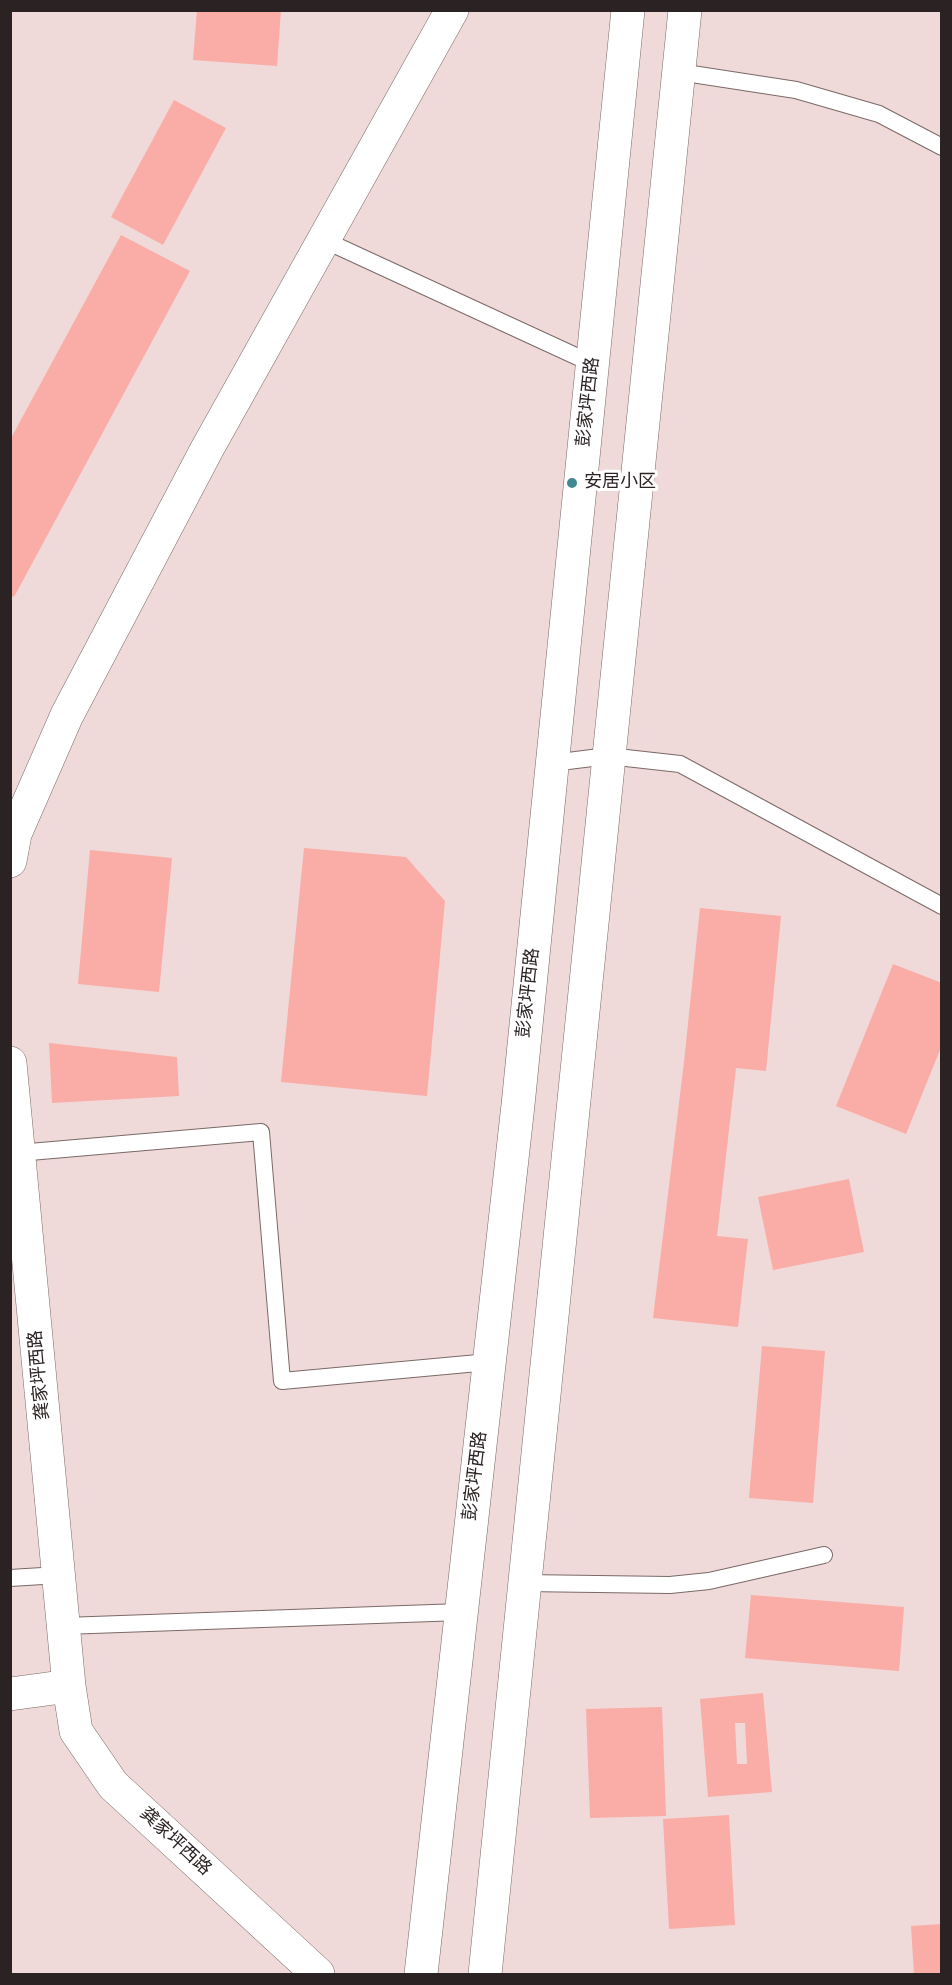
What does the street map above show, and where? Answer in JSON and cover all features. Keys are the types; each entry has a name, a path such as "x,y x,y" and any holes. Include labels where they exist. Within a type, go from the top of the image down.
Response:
{"main road":[{"path":"13,848 67,715 207,449 452,10"},
{"name":"彭家坪西路","path":"421,1974 518,1105 628,10"},
{"path":"485,1974 523,1583 686,10"},
{"name":"龚家坪西路","path":"10,1063 18,1153 18,1231 76,1731 113,1785 318,1974"},
{"path":"10,1694 69,1686"}],"lane":[{"path":"679,72 796,90 879,114 942,147"},
{"path":"324,240 592,364"},
{"path":"552,763 608,756 680,764 942,906"},
{"path":"18,1153 261,1132 282,1382 489,1362"},
{"path":"523,1583 670,1585 709,1581 824,1555"},
{"path":"10,1578 59,1575"},
{"path":"64,1626 461,1612"}],"building":[{"path":"197,10 281,10 277,66 193,60"},
{"path":"174,100 226,128 163,245 111,217"},
{"path":"121,235 190,271 14,597 10,595 10,440"},
{"path":"304,848 406,857 445,901 427,1096 281,1082"},
{"path":"90,850 172,858 159,992 78,984"},
{"path":"700,908 781,916 766,1071 736,1068 717,1236 748,1239 738,1327 653,1318"},
{"path":"893,964 942,983 942,1045 906,1134 836,1106"},
{"path":"49,1043 177,1057 179,1096 52,1103"},
{"path":"849,1179 864,1252 773,1270 758,1197"},
{"path":"762,1346 825,1351 813,1503 749,1498"},
{"path":"751,1595 904,1607 899,1671 745,1658"},
{"path":"763,1693 772,1792 708,1797 700,1699","holes":["735,1723 745,1723 747,1764 737,1764"]},
{"path":"662,1707 666,1816 590,1818 586,1709"},
{"path":"729,1815 735,1925 669,1929 663,1819"},
{"path":"942,1924 942,1974 914,1974 911,1926"}],"place":[{"name":"安居小区","path":"572,483"}]}
